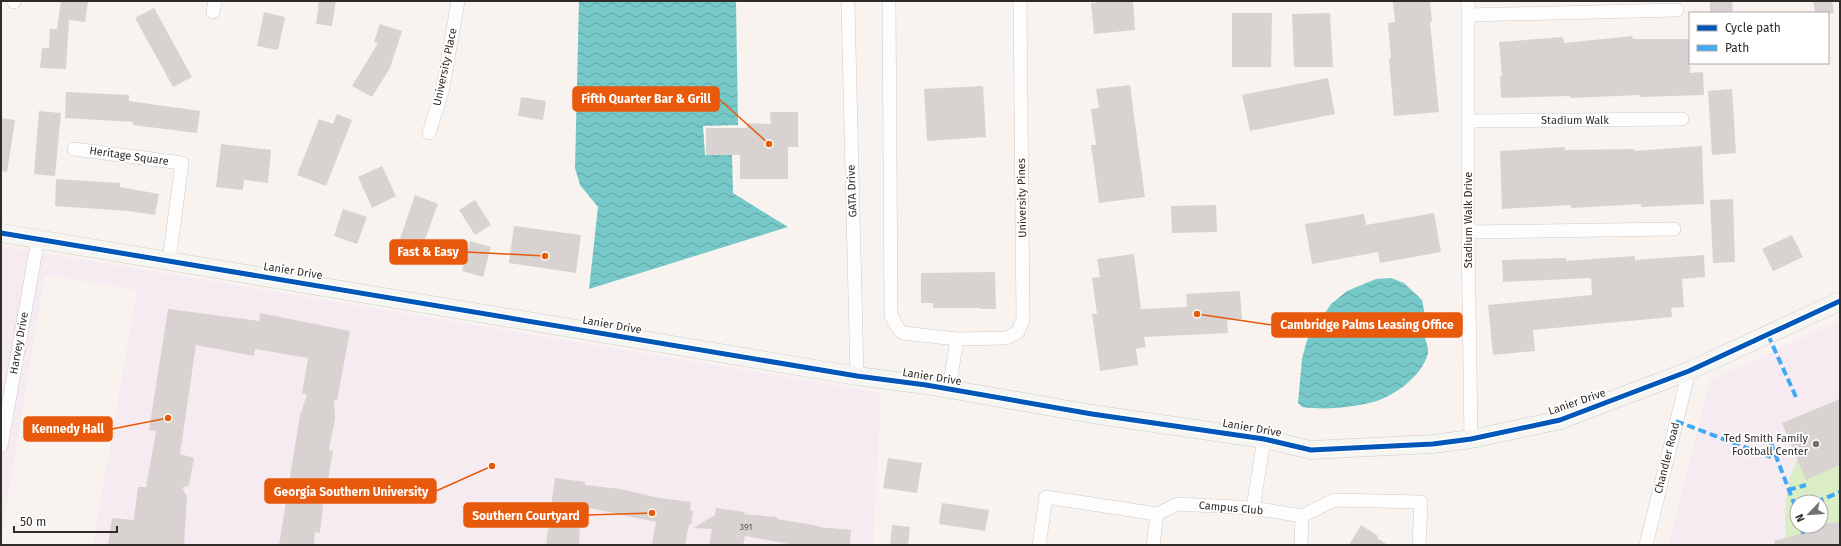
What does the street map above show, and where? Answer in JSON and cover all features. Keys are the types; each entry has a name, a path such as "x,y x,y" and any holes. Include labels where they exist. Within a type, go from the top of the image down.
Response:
{"street":[{"name":"University Place","path":"429,133 442,92 458,1"},
{"name":"University Pines","path":"889,1 891,315 897,327 903,333 957,339 1006,338 1018,332 1023,318 1020,1"},
{"name":"Stadium Walk Drive","path":"1468,1 1468,232 1471,439"},
{"name":"GATA Drive","path":"848,6 857,376"},
{"path":"1468,15 1677,10"},
{"name":"Stadium Walk","path":"1468,121 1682,119"},
{"name":"Heritage Square","path":"74,149 182,164 169,261"},
{"path":"1468,232 1674,229"},
{"name":"Lanier Drive","path":"1,233 857,376 949,389 1086,413 1264,439 1311,450 1426,444 1471,439 1560,420 1689,371 1840,301"},
{"name":"Harvey Drive","path":"1,446 38,239"},
{"path":"949,389 957,339"},
{"name":"Chandler Road","path":"1646,545 1689,371"},
{"path":"1253,508 1264,439"},
{"path":"1039,545 1046,497 1157,514 1153,545"},
{"path":"1301,545 1302,516 1334,500 1421,502 1419,545"},
{"name":"Campus Club","path":"1157,514 1178,504 1253,508 1302,516"}],"shaded area":[{"path":"1,246 881,393 873,545 93,545 137,290 45,275 1,540"},
{"path":"1840,321 1840,545 1668,545 1710,380"}],"green space":[{"path":"1840,419 1840,545 1786,545 1785,519 1787,492 1790,479 1800,455 1816,438"}],"water":[{"path":"579,1 736,1 738,125 703,126 705,155 732,155 733,193 788,227 589,289 598,207 580,185 575,168"},
{"path":"1391,278 1404,283 1422,300 1428,330 1425,336 1428,353 1420,370 1405,385 1378,401 1336,408 1302,407 1298,403 1302,359 1307,340 1331,304 1347,291 1376,279"}],"building":[{"path":"61,1 88,1 85,22 69,20 66,69 40,68 42,48 49,48 50,29 57,29"},
{"path":"319,1 336,1 332,26 316,24"},
{"path":"1095,1 1133,1 1135,30 1094,34 1091,3 1096,3"},
{"path":"1430,1 1432,22 1430,22 1439,112 1394,116 1389,59 1391,58 1388,23 1395,22 1393,2"},
{"path":"1710,1 1732,1 1733,12 1710,12"},
{"path":"1813,1 1832,1 1834,13 1815,12"},
{"path":"154,8 192,77 173,87 135,18"},
{"path":"264,12 285,17 278,50 257,46"},
{"path":"1232,13 1272,13 1271,67 1232,67"},
{"path":"1330,13 1333,67 1294,67 1292,14"},
{"path":"380,24 402,31 390,68 372,97 352,86 378,43 374,42"},
{"path":"1632,36 1633,39 1689,39 1690,73 1703,72 1704,95 1501,98 1500,76 1502,76 1499,42 1563,37 1564,43"},
{"path":"1328,78 1335,114 1250,131 1242,95"},
{"path":"1130,85 1145,197 1099,203 1091,145 1096,145 1091,109 1099,108 1096,89"},
{"path":"983,86 986,137 927,141 924,89"},
{"path":"1732,89 1736,153 1712,155 1708,91"},
{"path":"66,92 129,95 129,101 200,111 197,133 133,125 133,122 65,118"},
{"path":"521,97 546,101 543,120 518,116"},
{"path":"39,111 61,113 55,176 34,174"},
{"path":"770,112 798,112 798,147 788,147 788,179 740,179 740,155 706,155 706,128 747,128 747,123 771,124"},
{"path":"337,114 352,120 326,186 297,175 319,119 333,124"},
{"path":"1,118 15,120 7,172 1,171"},
{"path":"221,144 271,150 268,183 244,180 243,190 216,187"},
{"path":"1702,146 1704,204 1641,207 1641,204 1571,208 1571,205 1502,209 1500,151 1565,147 1565,150 1634,149 1634,151"},
{"path":"382,166 396,196 372,208 358,177"},
{"path":"56,179 120,183 120,187 159,194 155,215 129,211 55,206"},
{"path":"415,195 438,204 417,261 395,253"},
{"path":"1733,199 1735,262 1713,263 1710,200"},
{"path":"475,200 491,225 475,235 459,210"},
{"path":"1216,205 1217,232 1172,233 1171,206"},
{"path":"343,209 367,217 357,244 334,236"},
{"path":"1434,213 1441,252 1380,263 1378,252 1312,264 1305,224 1364,214 1366,225"},
{"path":"514,226 581,235 576,273 509,263"},
{"path":"1792,235 1803,257 1773,271 1762,249"},
{"path":"470,241 491,247 483,277 462,271"},
{"path":"1134,254 1141,309 1187,307 1186,294 1240,291 1242,319 1227,320 1228,333 1144,337 1146,347 1136,349 1138,365 1100,371 1092,314 1097,314 1092,278 1100,277 1097,259"},
{"path":"1704,255 1705,277 1682,279 1684,307 1671,308 1672,317 1533,330 1535,351 1493,355 1488,305 1592,295 1591,278 1503,282 1502,260 1566,258 1566,261 1635,256 1635,260"},
{"path":"995,272 996,309 933,308 933,303 921,303 921,273"},
{"path":"168,309 259,321 260,313 350,331 337,401 334,400 335,419 329,450 333,451 328,480 325,480 320,503 323,504 320,533 315,532 314,545 279,545 300,415 307,395 302,393 308,358 255,349 254,356 196,345 180,454 194,458 189,485 182,488 187,496 184,545 108,545 112,518 134,520 138,487 146,487 156,431 149,430"},
{"name":"Ted Smith Family Football Center","path":"1840,399 1840,465 1806,480 1782,423"},
{"path":"888,458 922,463 917,493 883,488"},
{"path":"555,478 585,482 585,485 621,489 659,498 691,502 690,510 693,511 691,525 689,524 685,545 652,545 656,522 584,507 582,521 580,521 579,545 546,545"},
{"path":"942,503 989,510 985,531 939,524"},
{"path":"716,508 745,512 744,514 777,517 777,519 819,527 851,530 850,545 794,545 745,536 743,545 709,545 712,529 693,528 715,515"},
{"path":"1840,522 1840,545 1775,545 1774,541 1801,534 1829,534 1829,523"},
{"path":"892,525 910,527 908,545 890,545"},
{"path":"1361,525 1378,536 1377,538 1388,545 1349,545"}],"marked path":[{"path":"1768,335 1796,397"},
{"path":"1676,421 1771,457"},
{"path":"1771,443 1790,494"},
{"path":"1788,490 1806,485"},
{"path":"1829,497 1840,492"}],"cycle path":[{"path":"1,233 857,376 926,385 1092,414 1264,439 1311,450 1433,444 1471,439 1560,420 1689,371 1840,301"}],"place":[{"name":"Fifth Quarter Bar & Grill","path":"769,144"},
{"name":"Fast & Easy","path":"545,256"},
{"name":"Cambridge Palms Leasing Office","path":"1197,314"},
{"name":"Kennedy Hall","path":"168,418"},
{"name":"Ted Smith Family Football Center","path":"1816,444"},
{"name":"Georgia Southern University","path":"492,466"},
{"name":"Southern Courtyard","path":"652,513"}]}
